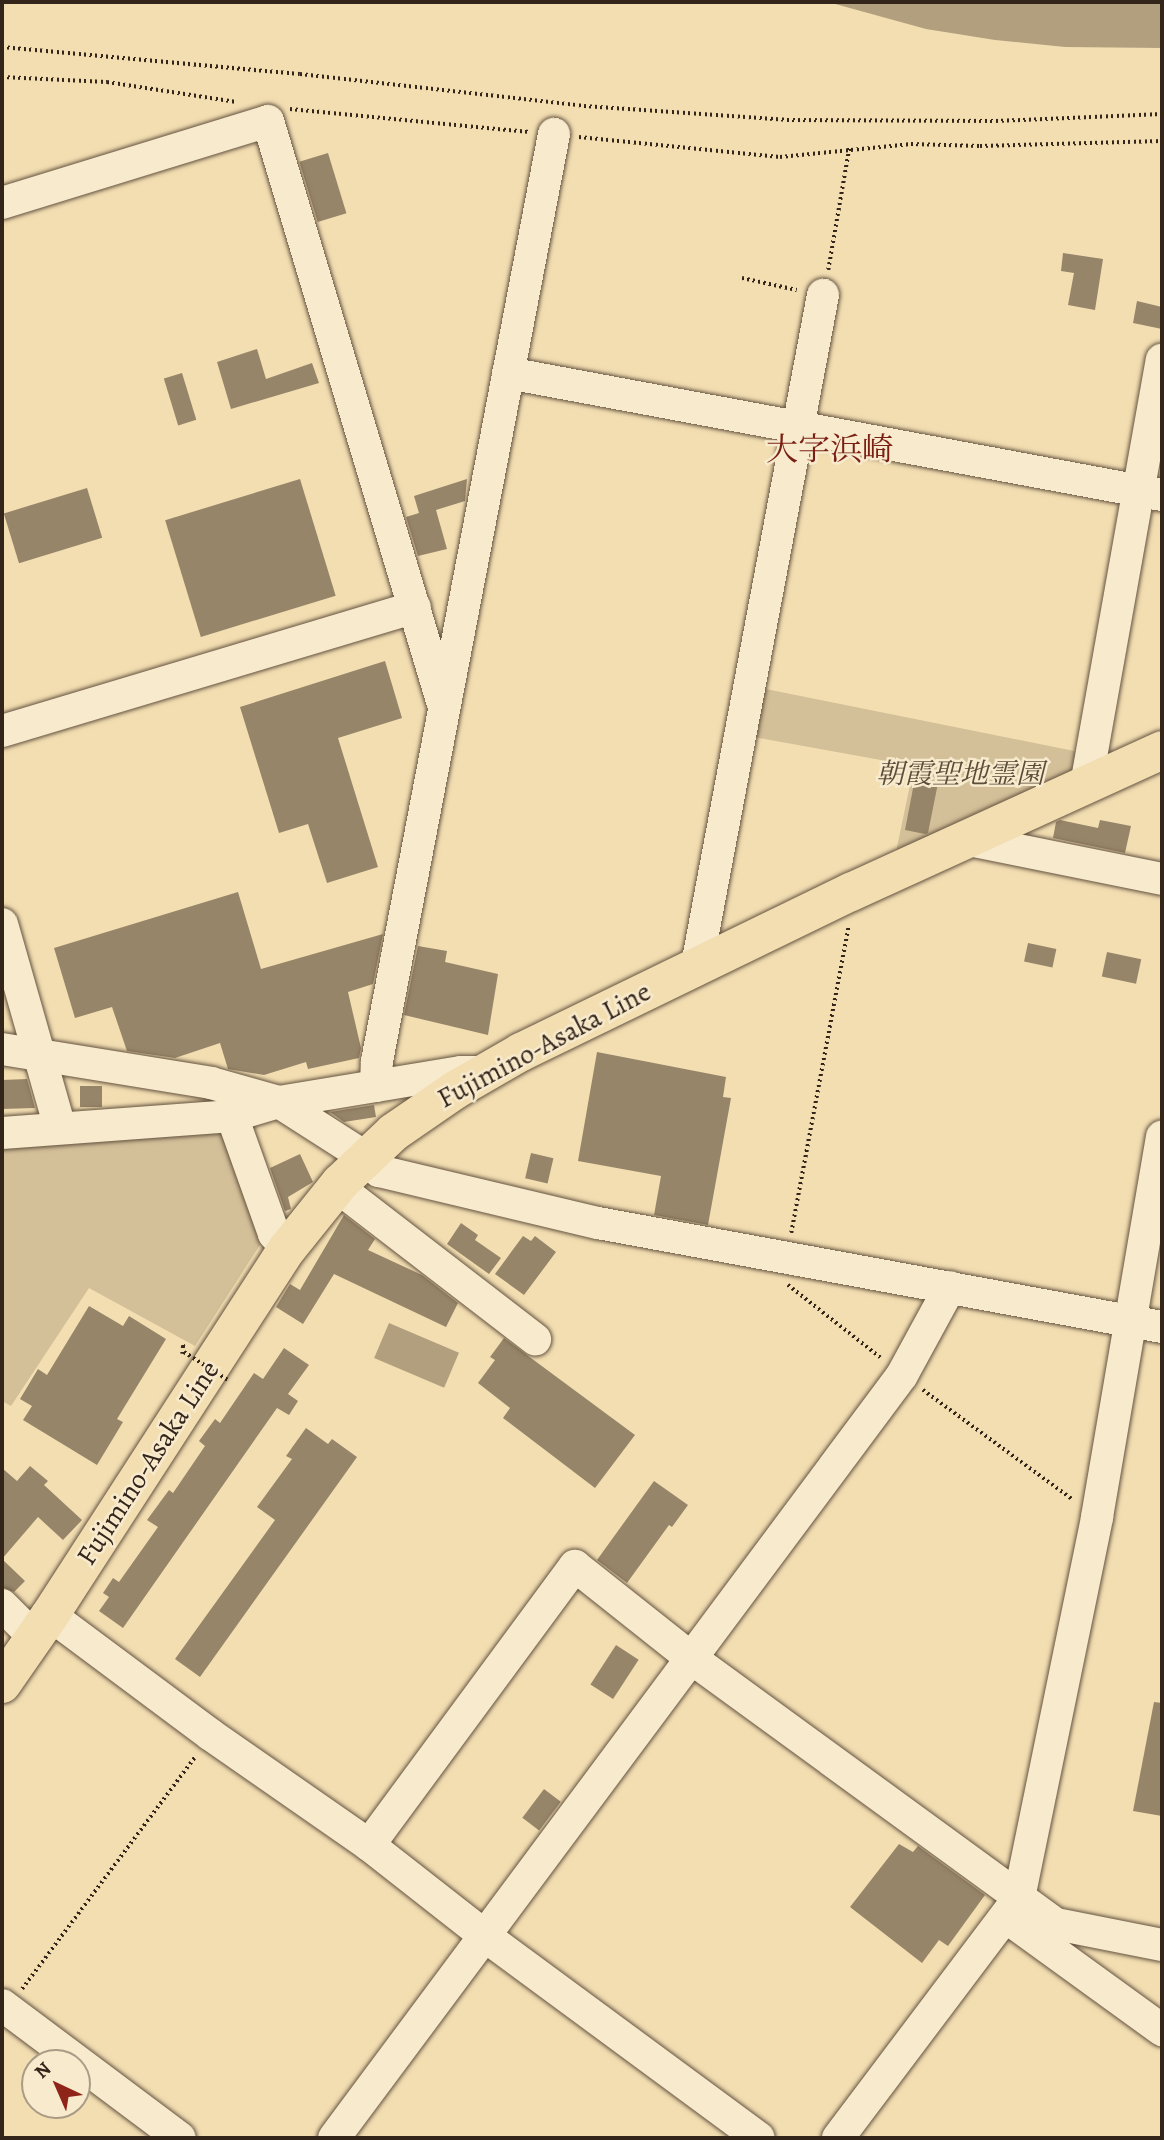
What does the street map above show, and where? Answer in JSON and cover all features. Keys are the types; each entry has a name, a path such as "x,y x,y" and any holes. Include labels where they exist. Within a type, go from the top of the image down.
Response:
{"main road":[{"name":"Fujimino-Asaka Line","path":"2,1684 287,1248 353,1170 424,1110 485,1072 697,965 1162,750"}],"street":[{"path":"2,203 256,112 415,607 444,709"},
{"path":"376,1086 377,1060 554,134"},
{"path":"697,965 823,295"},
{"path":"1086,785 1151,493 1162,360"},
{"path":"508,373 1151,493"},
{"path":"2,731 415,607"},
{"path":"969,840 1162,879"},
{"path":"2,924 60,1128"},
{"path":"2,1049 211,1083 279,1102 353,1170 379,1171 598,1223 1162,1327"},
{"path":"2,1133 232,1116 279,1102 485,1072"},
{"path":"232,1116 274,1234 287,1248"},
{"path":"838,2138 1012,1907 1097,1517 1162,1137"},
{"path":"353,1170 349,1196 535,1339"},
{"path":"334,2138 902,1375 950,1287"},
{"path":"369,1845 575,1566 1012,1907 1162,2031"},
{"path":"2,1605 42,1626 211,1735 369,1845 485,1936 759,2138"},
{"path":"1012,1907 1056,1923 1162,1945"},
{"path":"4,2007 180,2138"}],"path":[{"path":"2,47 300,74 584,106 787,120 996,121 1162,114"},
{"path":"2,77 107,82 256,112 271,107 780,156 849,148 1162,141"},
{"path":"741,278 823,295 849,148"},
{"path":"850,892 848,926 787,1257 781,1269 782,1281 902,1375 1097,1517"},
{"path":"184,1352 228,1380"},
{"path":"4,2007 211,1735"}],"green space":[{"name":"朝霞聖地霊園","path":"756,687 1084,753 1082,767 896,852 914,766 748,736"},
{"path":"228,1131 265,1237 195,1346 89,1288 11,1406 2,1401 2,1146"}],"shaded area":[{"path":"828,2 1162,2 1162,48 1065,47 995,40 926,29"},
{"path":"389,1323 459,1353 444,1388 374,1358"}],"building":[{"path":"328,153 346,213 318,222 299,162"},
{"path":"1063,253 1103,259 1095,310 1068,305 1074,273 1061,271"},
{"path":"1137,301 1162,307 1162,329 1133,323"},
{"path":"257,349 266,379 312,363 319,383 231,409 217,362"},
{"path":"182,373 196,420 178,425 164,379"},
{"path":"300,479 336,596 201,637 165,520"},
{"path":"467,479 465,501 436,510 447,549 418,556 406,517 419,513 414,496"},
{"path":"87,488 102,538 19,563 4,513"},
{"path":"385,661 402,718 338,738 378,867 327,883 308,824 279,833 240,707"},
{"path":"915,778 938,783 928,833 925,834 905,830"},
{"path":"1060,820 1098,828 1100,820 1131,826 1125,853 1053,838 1056,822"},
{"path":"238,892 261,969 383,934 373,984 348,992 361,1048 359,1058 308,1069 306,1062 264,1075 228,1069 220,1043 175,1058 127,1051 112,1007 75,1018 54,948"},
{"path":"1028,943 1056,949 1052,968 1024,962"},
{"path":"418,946 447,951 445,962 498,974 488,1035 404,1015"},
{"path":"1107,952 1141,959 1136,984 1102,976"},
{"path":"597,1052 726,1077 723,1097 731,1098 708,1225 654,1215 661,1176 578,1161"},
{"path":"27,1079 35,1108 2,1109 2,1080"},
{"path":"80,1086 102,1086 102,1107 80,1107"},
{"path":"374,1105 376,1117 344,1122 330,1112"},
{"path":"531,1153 553,1158 548,1184 525,1178"},
{"path":"300,1154 313,1182 288,1197 291,1209 285,1211 270,1168"},
{"path":"344,1215 375,1239 368,1250 422,1275 458,1303 446,1327 334,1274 303,1324 276,1307 290,1284 300,1290"},
{"path":"461,1223 478,1235 475,1240 501,1258 489,1274 447,1244"},
{"path":"523,1236 531,1241 535,1236 556,1252 524,1295 495,1274"},
{"path":"89,1306 123,1326 129,1316 166,1339 117,1419 123,1422 97,1465 23,1420 32,1406 20,1399 38,1369 47,1375"},
{"path":"504,1338 635,1435 595,1488 503,1418 510,1408 478,1383 495,1360 490,1357"},
{"path":"284,1348 309,1365 288,1394 298,1401 289,1415 277,1408 123,1628 99,1611 109,1597 103,1593 113,1578 119,1582 158,1527 147,1520 169,1490 173,1493 205,1446 199,1441 215,1419 220,1423 254,1373 263,1379"},
{"path":"306,1428 328,1444 332,1439 357,1457 200,1677 175,1659 275,1520 257,1507 292,1459 286,1456"},
{"path":"30,1466 48,1481 44,1485 82,1520 63,1540 38,1517 2,1559 2,1468 17,1481"},
{"path":"654,1481 688,1505 672,1527 669,1525 627,1583 597,1560"},
{"path":"2,1559 25,1581 14,1592 2,1587"},
{"path":"616,1645 639,1660 613,1699 590,1684"},
{"path":"1154,1702 1162,1703 1162,1816 1133,1811"},
{"path":"544,1789 561,1802 539,1830 522,1818"},
{"path":"899,1844 913,1852 918,1846 985,1895 948,1946 939,1940 922,1963 850,1907"}],"district":[{"name":"大字浜崎","path":"830,449"}]}
